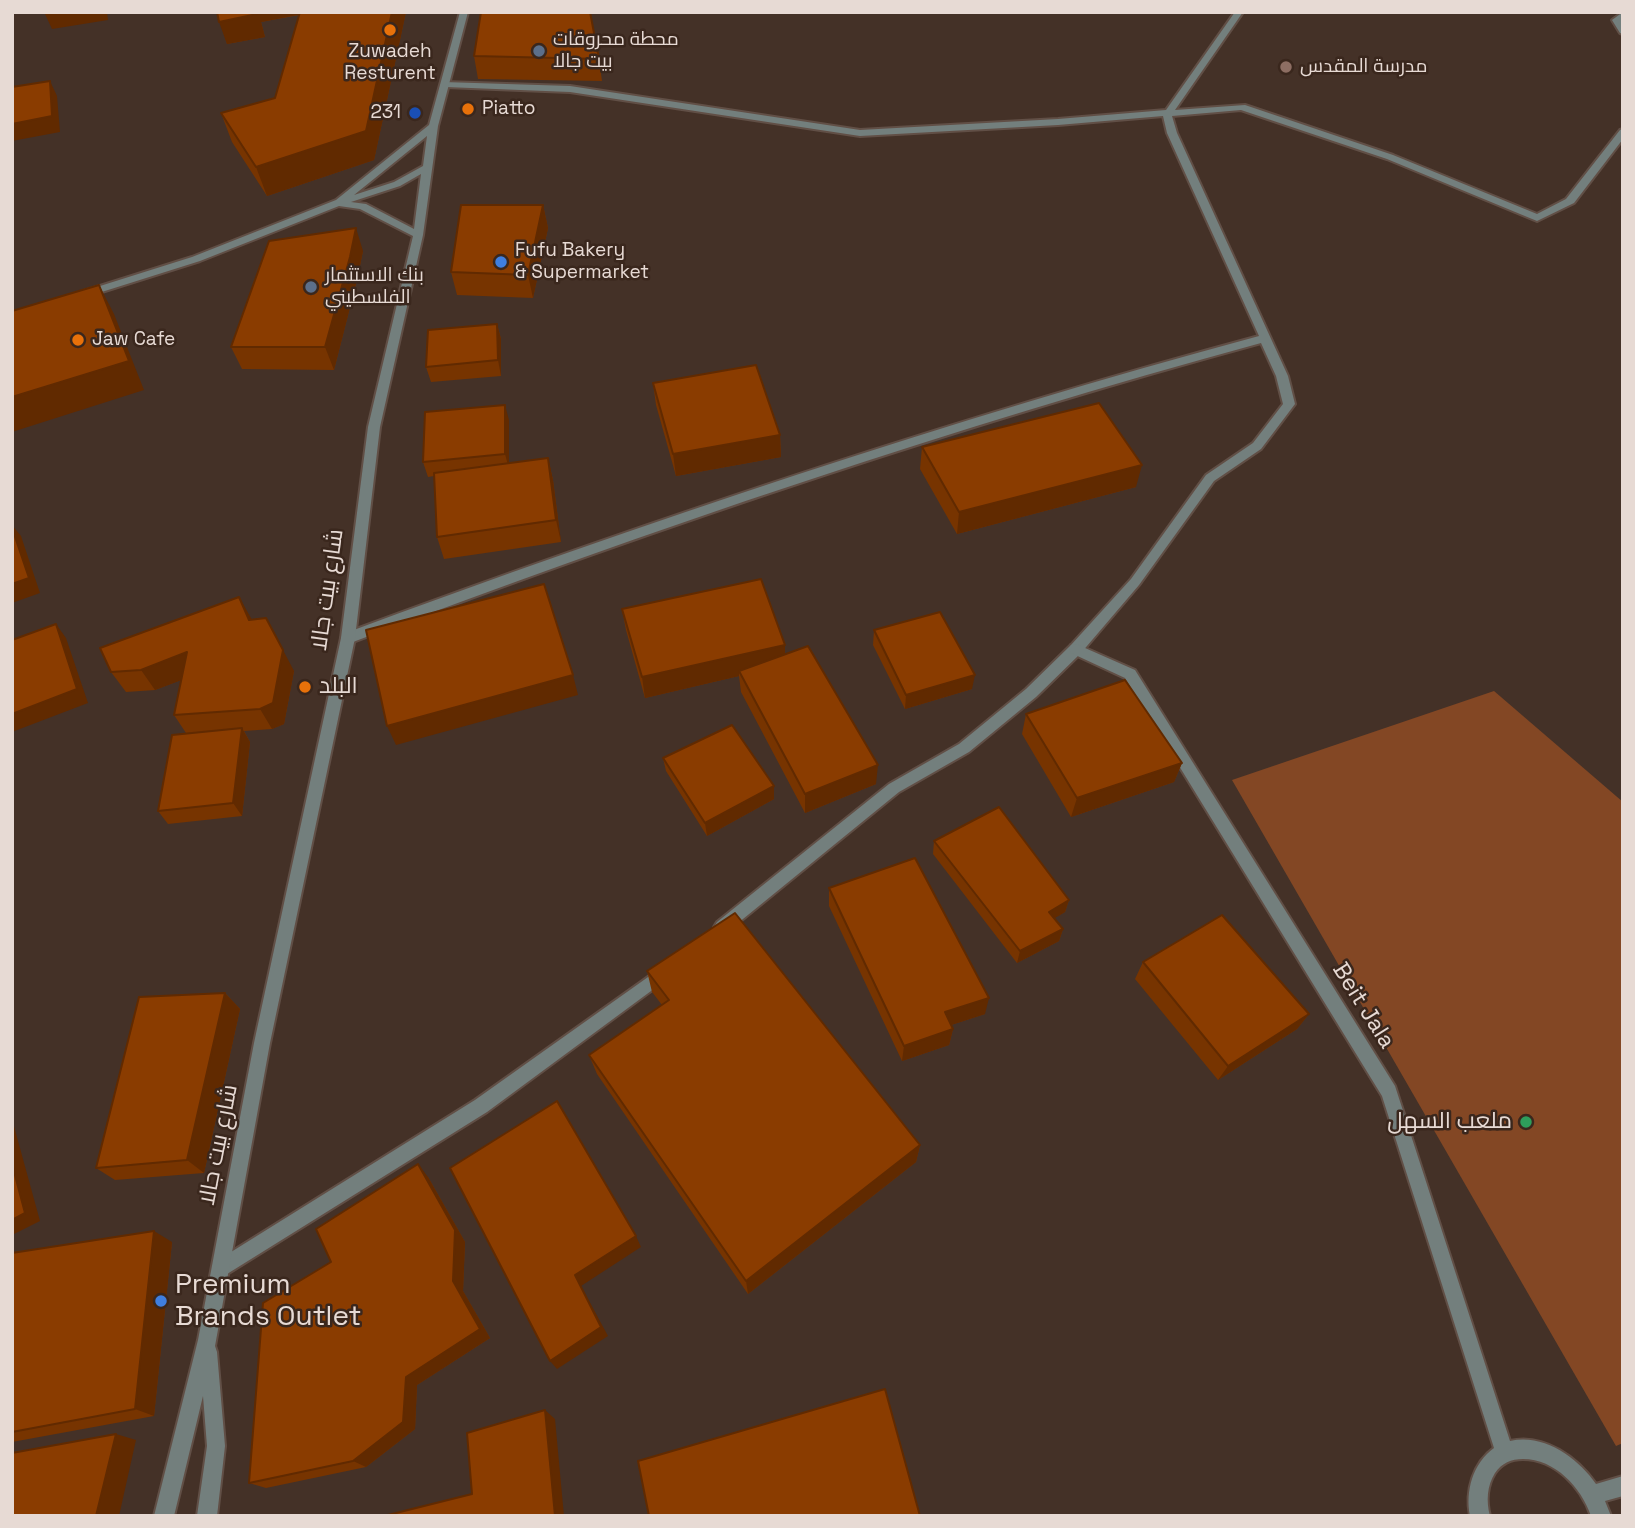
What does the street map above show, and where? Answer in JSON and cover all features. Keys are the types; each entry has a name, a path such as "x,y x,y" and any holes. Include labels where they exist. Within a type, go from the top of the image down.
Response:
{"street":[{"name":"شارع بيت جالا","path":"164,1516 207,1340 262,1043 348,638 374,427 418,235 433,126 464,12"},
{"path":"1167,115 1240,12"},
{"path":"1623,15 1616,20 1623,31"},
{"path":"446,84 570,89 860,133 1167,115 1242,107 1391,157 1537,218 1570,201 1623,132"},
{"path":"712,936 894,788 964,748 1031,693 1076,649 1135,582 1210,478 1257,446 1289,404 1282,376 1172,133 1167,115"},
{"path":"338,203 433,126"},
{"path":"70,299 196,259 338,203 397,184 426,168"},
{"path":"397,184 411,186 423,194"},
{"path":"338,203 362,206 418,235"},
{"path":"348,638 747,492 1122,375 1265,338"},
{"name":"Beit Jala","path":"1076,649 1130,674 1389,1092 1504,1451"},
{"path":"221,1268 481,1106 674,967"},
{"name":"شارع بيت جالا","path":"207,1340 216,1446 207,1516"},
{"path":"1480,1516 1478,1486 1488,1465 1504,1451 1527,1448 1551,1455 1574,1471 1593,1495 1601,1516"},
{"path":"1593,1495 1623,1486"}],"shaded area":[{"name":"ملعب السهل","path":"1494,691 1623,802 1623,1443 1616,1446 1232,780"}],"building":[{"path":"217,12 256,12 257,14 219,22"},
{"path":"300,12 392,12 366,131 256,167 221,113 275,98"},
{"name":"محطة محروقات بيت جالا","path":"481,12 590,12 599,59 474,56"},
{"path":"50,81 52,116 12,124 12,87"},
{"path":"461,205 543,205 528,275 451,272"},
{"path":"356,228 325,347 231,347 269,241"},
{"path":"99,285 129,361 12,397 12,311"},
{"path":"497,324 498,360 426,367 428,330"},
{"path":"756,365 780,435 673,454 653,383"},
{"path":"1099,403 1142,465 959,512 922,447"},
{"path":"505,405 505,454 423,462 425,412"},
{"path":"548,458 556,520 437,537 434,473"},
{"path":"12,528 29,578 12,584"},
{"path":"761,579 785,645 642,677 622,609"},
{"path":"544,584 573,675 387,726 366,630"},
{"path":"239,597 249,620 266,618 283,650 273,703 260,709 174,715 187,652 141,670 111,672 100,648"},
{"path":"940,612 975,675 906,695 874,630"},
{"path":"56,624 77,689 12,714 12,640"},
{"path":"808,646 878,765 805,794 739,671"},
{"path":"1125,680 1182,763 1077,798 1026,714"},
{"path":"732,725 774,786 705,823 663,758"},
{"path":"242,728 233,803 158,811 172,735"},
{"path":"999,807 1069,900 1049,912 1063,929 1020,951 934,841"},
{"path":"915,858 989,998 945,1012 953,1029 904,1046 829,888"},
{"path":"735,913 920,1145 746,1281 589,1055 669,1000 647,971"},
{"path":"1222,915 1309,1014 1228,1066 1143,962"},
{"path":"225,993 187,1160 96,1168 139,997"},
{"path":"557,1101 636,1236 575,1275 601,1327 550,1361 450,1168"},
{"path":"12,1164 25,1213 12,1220"},
{"path":"418,1164 455,1230 453,1281 480,1329 406,1377 403,1422 353,1461 249,1483 263,1303 331,1262 316,1229"},
{"path":"154,1231 135,1409 12,1432 12,1253"},
{"path":"885,1389 920,1516 649,1516 638,1461"},
{"path":"545,1410 555,1516 384,1516 472,1494 467,1433"},
{"path":"116,1434 96,1516 12,1516 12,1453"}],"place":[{"name":"Zuwadeh Resturent","path":"390,30"},
{"name":"محطة محروقات بيت جالا","path":"539,51"},
{"name":"مدرسة المقدس","path":"1286,67"},
{"name":"Piatto","path":"468,109"},
{"name":"231","path":"415,113"},
{"name":"Fufu Bakery & Supermarket","path":"501,262"},
{"name":"بنك الاستثمار الفلسطيني","path":"311,287"},
{"name":"Jaw Cafe","path":"78,340"},
{"name":"البلد","path":"305,687"},
{"name":"ملعب السهل","path":"1526,1122"},
{"name":"Premium Brands Outlet","path":"161,1301"}]}
